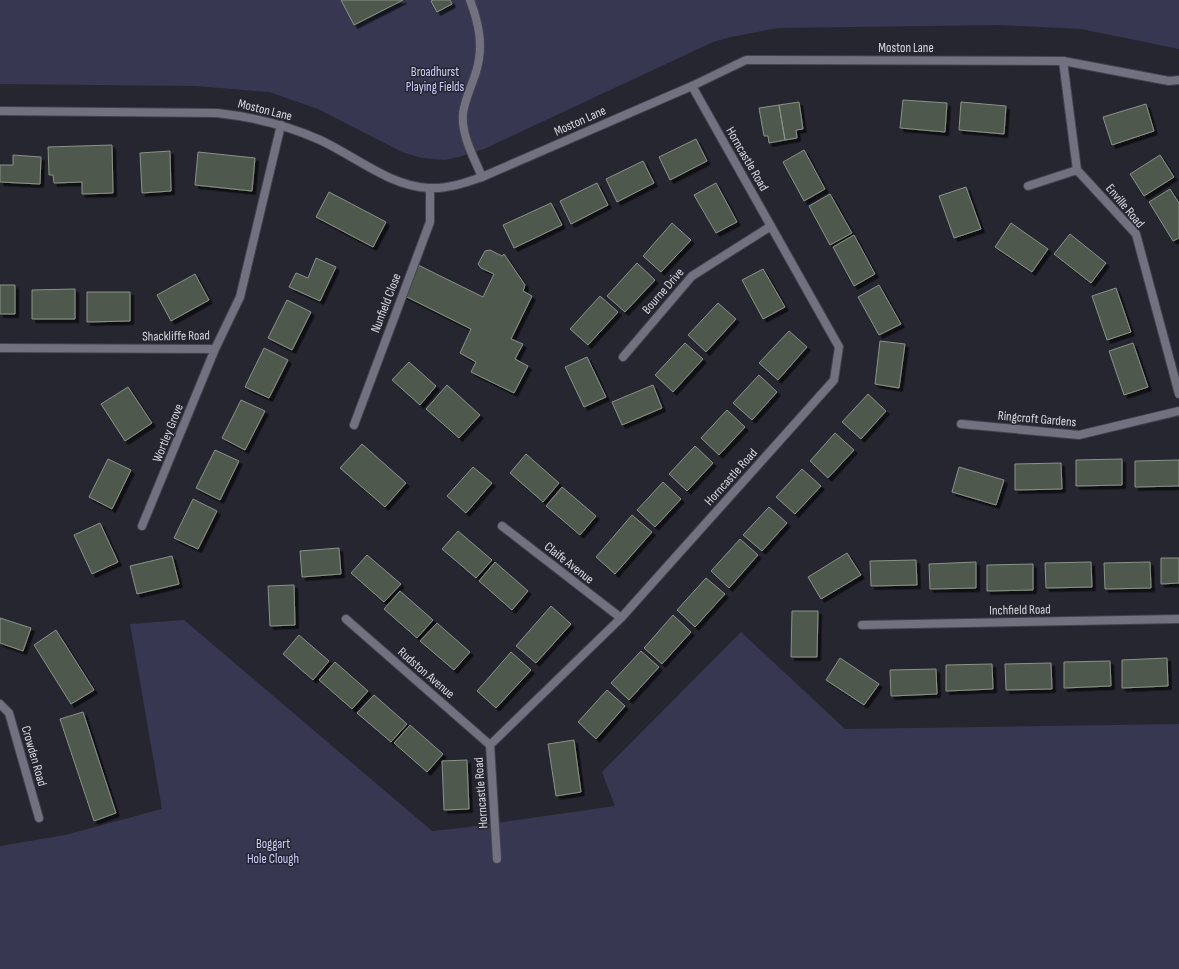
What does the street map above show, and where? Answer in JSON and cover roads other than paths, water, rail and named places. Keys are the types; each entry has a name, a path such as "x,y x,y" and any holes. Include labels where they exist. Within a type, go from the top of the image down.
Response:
{"street":[{"path":"470,0 475,14 481,41 480,58 463,113 464,134 482,177"},
{"name":"Moston Lane","path":"0,111 217,113 258,119 281,125 321,141 393,179 417,187 430,188 455,186 482,177 692,86 746,60 1063,61 1169,81 1179,80"},
{"path":"1028,186 1077,170 1063,61"},
{"name":"Horncastle Road","path":"497,859 490,745 621,618 834,380 839,347 692,86"},
{"name":"Shackliffe Road","path":"0,348 215,349 240,297 281,125"},
{"name":"Enville Road","path":"1077,170 1136,234 1179,394"},
{"name":"Nunfield Close","path":"354,425 430,222 430,188"},
{"name":"Bourne Drive","path":"623,357 692,276 771,226"},
{"name":"Wortley Grove","path":"142,526 215,349"},
{"name":"Ringcroft Gardens","path":"961,424 1079,435 1179,411"},
{"name":"Claife Avenue","path":"502,526 621,618"},
{"name":"Inchfield Road","path":"862,625 1179,618"},
{"name":"Rudston Avenue","path":"346,619 490,745"},
{"name":"Crowden Road","path":"0,704 9,713 39,818"}],"park label":[{"name":"Broadhurst Playing Fields","path":"435,80"},
{"name":"Boggart Hole Clough","path":"273,852"}]}
